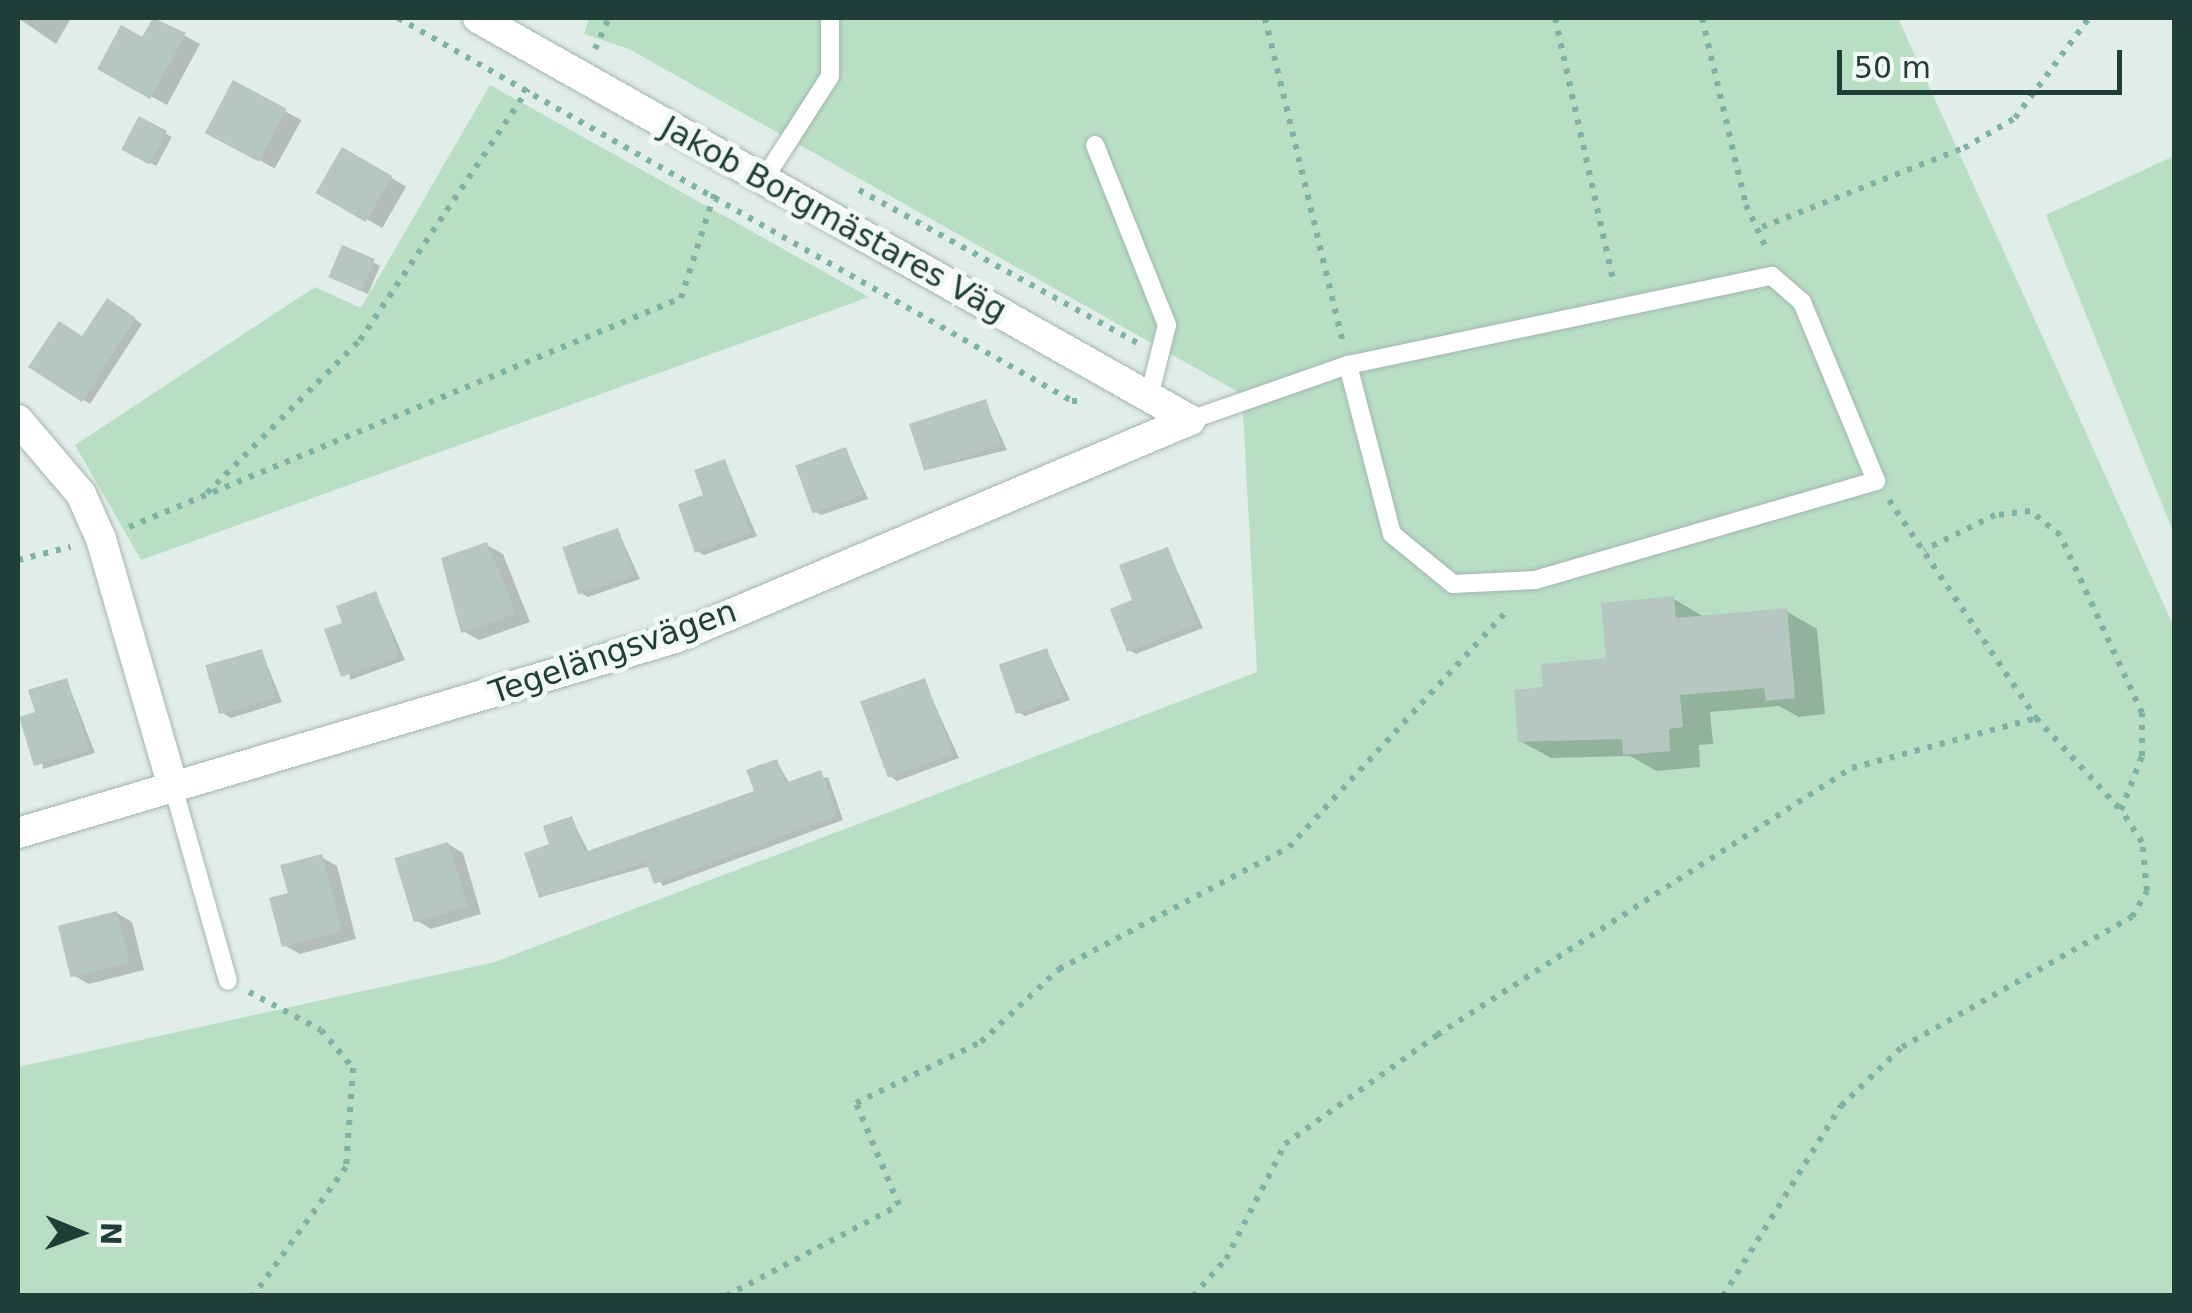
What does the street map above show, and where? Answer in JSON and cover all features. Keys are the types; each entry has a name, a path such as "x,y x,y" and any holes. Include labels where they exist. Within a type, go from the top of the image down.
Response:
{"street":[{"name":"Jakob Borgmästares Väg","path":"478,18 1190,420"},
{"path":"18,420 81,494 101,539 174,790"},
{"name":"Tegelängsvägen","path":"18,832 174,790 675,638 1190,420"}],"lane":[{"path":"764,179 830,76 830,18"},
{"path":"1094,146 1167,325 1164,358 1149,396"},
{"path":"1190,420 1348,366 1752,275 1791,284 1876,481 1536,580 1453,584 1392,534 1348,366"},
{"path":"174,790 228,981"}],"path":[{"path":"1265,18 1348,366"},
{"path":"1555,18 1618,304"},
{"path":"1702,18 1746,204 1762,226 1964,148 2016,118 2089,18"},
{"path":"582,35 614,54"},
{"path":"203,497 360,340 549,58"},
{"path":"18,560 101,539 681,298 726,157"},
{"path":"854,187 1164,358"},
{"path":"1723,1296 1841,1106 1902,1047 2132,917 2147,891 2142,842 2121,810 2036,718 1876,481"},
{"path":"1924,550 1995,515 2030,511 2060,536 2142,713 2142,756 2121,810"},
{"path":"726,1296 899,1205 856,1103 982,1042 1059,969 1289,848 1536,580"},
{"path":"1194,1296 1226,1260 1284,1144 1437,1035 1852,768 2036,718"},
{"path":"228,981 320,1030 354,1068 346,1167 253,1296"}],"green space":[{"path":"589,18 1898,18 2174,627 2174,1295 18,1295 18,1067 495,962 1257,672 1242,394 629,49 584,34"},
{"path":"490,85 869,297 141,560 75,445 315,287 361,308"},
{"path":"2174,156 2174,534 2046,215"}],"building":[{"path":"153,18 186,33 150,99 97,69 121,25 142,37"},
{"path":"233,80 287,109 259,162 205,133"},
{"path":"139,116 167,131 149,165 121,150"},
{"path":"342,147 392,176 366,222 316,193"},
{"path":"342,245 375,259 361,291 328,277"},
{"path":"107,298 136,318 82,402 28,367 59,321 82,336"},
{"path":"986,399 1001,446 924,471 909,424"},
{"path":"846,447 863,495 813,513 795,465"},
{"path":"725,459 751,533 695,553 678,504 703,495 694,470"},
{"path":"618,528 634,575 578,594 562,547"},
{"path":"487,542 516,613 461,633 441,558"},
{"path":"1168,547 1197,624 1127,652 1110,609 1132,600 1119,565"},
{"path":"376,591 399,657 341,677 324,629 342,623 336,606"},
{"path":"1674,596 1676,618 1787,608 1795,698 1766,701 1764,688 1680,695 1683,727 1669,729 1670,751 1623,755 1622,739 1518,742 1514,690 1543,687 1541,664 1606,658 1601,603"},
{"path":"1047,648 1064,697 1016,714 999,665"},
{"path":"262,649 276,698 219,714 205,665"},
{"path":"67,678 89,750 34,766 19,717 35,712 28,690"},
{"path":"925,678 953,754 888,778 860,702"},
{"path":"777,759 785,783 821,770 837,816 654,884 646,862 539,898 524,853 549,844 543,826 572,816 585,852 754,791 746,770"},
{"path":"448,842 468,906 414,922 394,858"},
{"path":"322,854 342,931 282,947 269,898 288,893 280,865"},
{"path":"117,911 130,962 71,977 58,926"}]}
